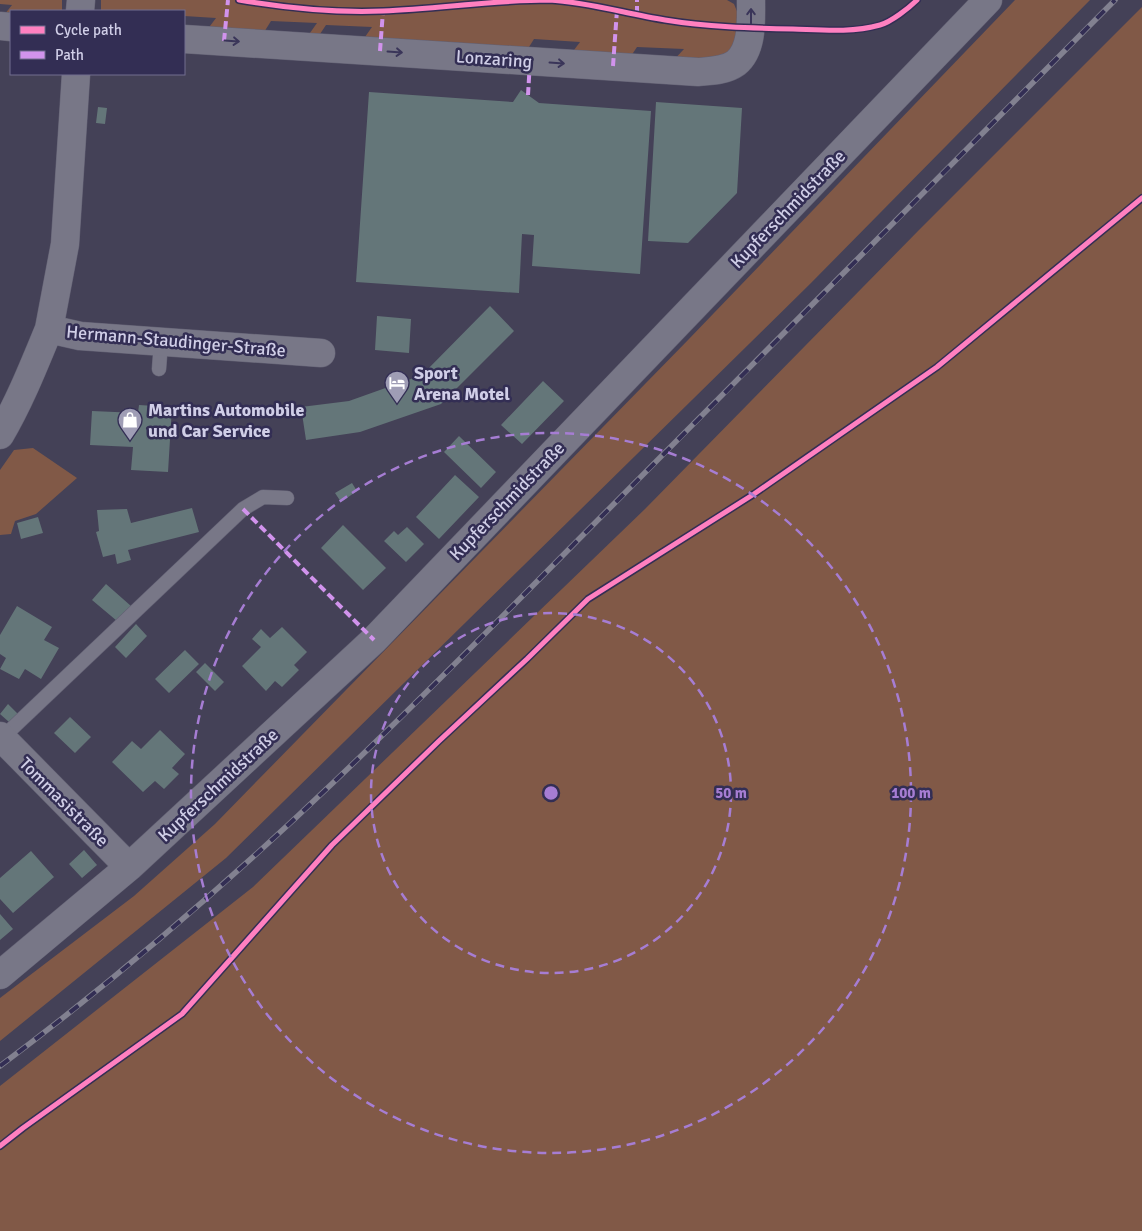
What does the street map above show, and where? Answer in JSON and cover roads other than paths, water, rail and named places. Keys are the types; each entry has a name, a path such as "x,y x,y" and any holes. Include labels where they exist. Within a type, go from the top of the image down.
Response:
{"street":[{"name":"Lonzaring","path":"185,39 698,72 719,70 736,63 746,50 751,28 751,0"},
{"name":"Kupferschmidstraße","path":"0,975 129,867 374,640 988,0"},
{"name":"Hermann-Staudinger-Straße","path":"76,75 65,244 49,329 80,336 321,353"},
{"path":"0,435 12,416 49,329"},
{"name":"Tommasistraße","path":"1,737 129,867"}],"lane":[{"path":"159,369 161,342"},
{"path":"1,737 243,509 263,497 287,498"}],"railway":[{"path":"0,1066 44,1033 173,928 337,779 489,630 1115,0"}],"place":[{"name":"Sport Arena Motel","path":"397,404"},
{"name":"Martins Automobile und Car Service","path":"130,441"}]}
